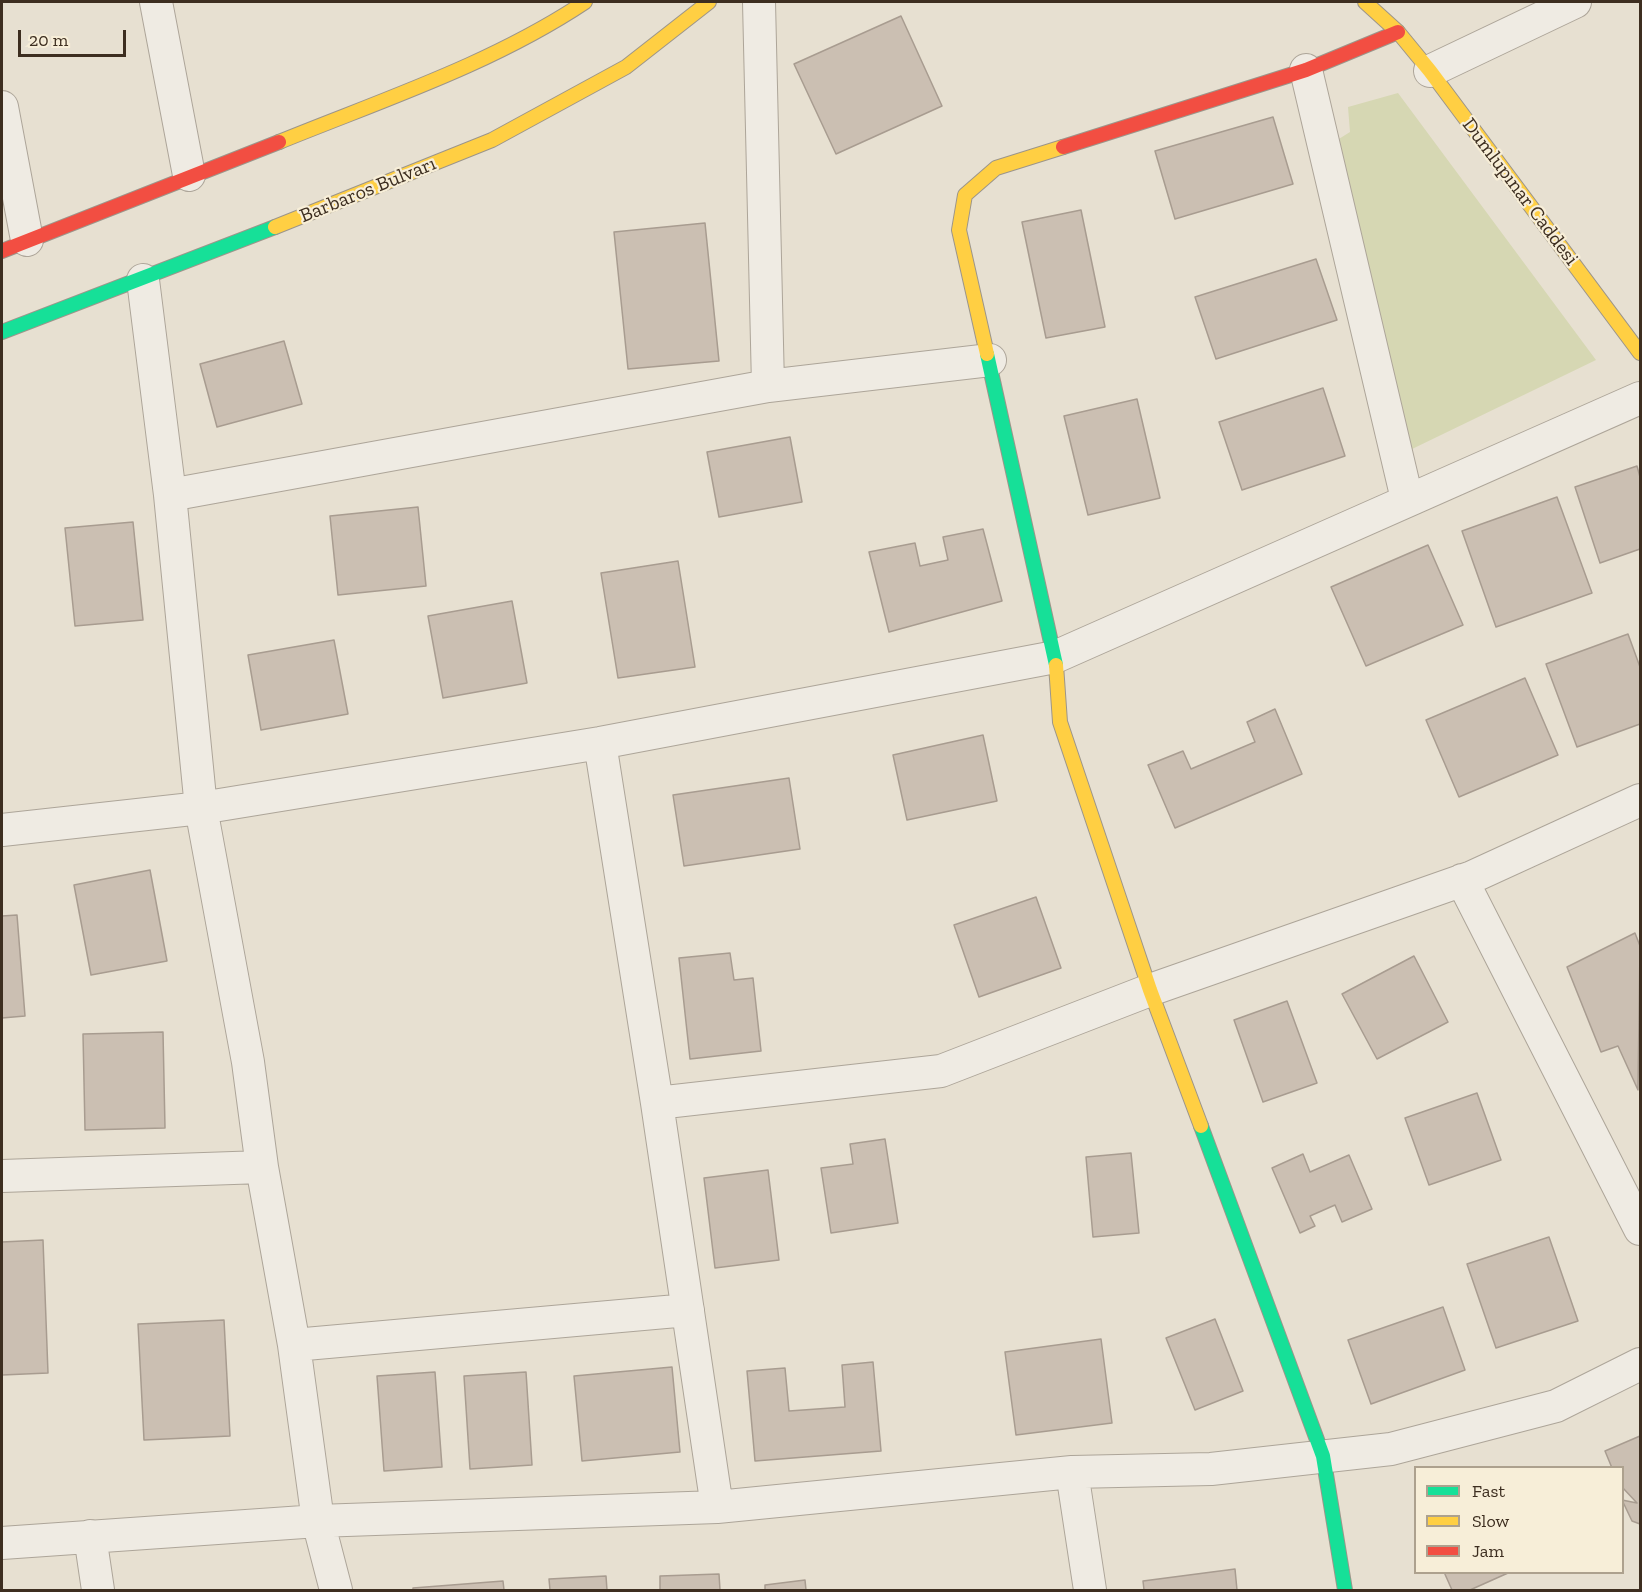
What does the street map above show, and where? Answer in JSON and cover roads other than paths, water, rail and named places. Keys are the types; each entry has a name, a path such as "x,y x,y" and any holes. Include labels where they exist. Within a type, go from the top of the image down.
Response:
{"street":[{"path":"156,2 189,175"},
{"path":"2,107 14,246 457,71 554,11 585,2"},
{"name":"Barbaros Bulvarı","path":"2,332 143,280 492,140 626,67 709,2"},
{"path":"759,2 768,386"},
{"name":"Dumlupınar Caddesi","path":"1365,2 1398,32 1430,71 1641,353"},
{"path":"1430,71 1575,2"},
{"name":"Dumlupınar Caddesi","path":"1394,12 1398,32"},
{"path":"1345,1590 1323,1456 1150,990 1060,722 1055,657 959,230 965,195 996,168 1306,70 1398,32"},
{"path":"1306,70 1407,499"},
{"path":"143,280 170,495 201,808 249,1062 262,1167 294,1345 318,1521 336,1590"},
{"path":"170,495 768,386 990,360"},
{"path":"2,830 201,808 600,743 1055,657 1407,499 1641,398"},
{"path":"600,743 657,1103 717,1508"},
{"path":"657,1103 941,1071 1150,990 1462,880 1641,800"},
{"path":"1462,880 1641,1229"},
{"path":"2,1176 262,1167"},
{"path":"294,1345 688,1310"},
{"path":"2,1543 318,1521 717,1508 1072,1472 1211,1469 1391,1449 1556,1406 1641,1364"},
{"path":"1072,1472 1090,1590"},
{"path":"90,1536 98,1590"}]}
